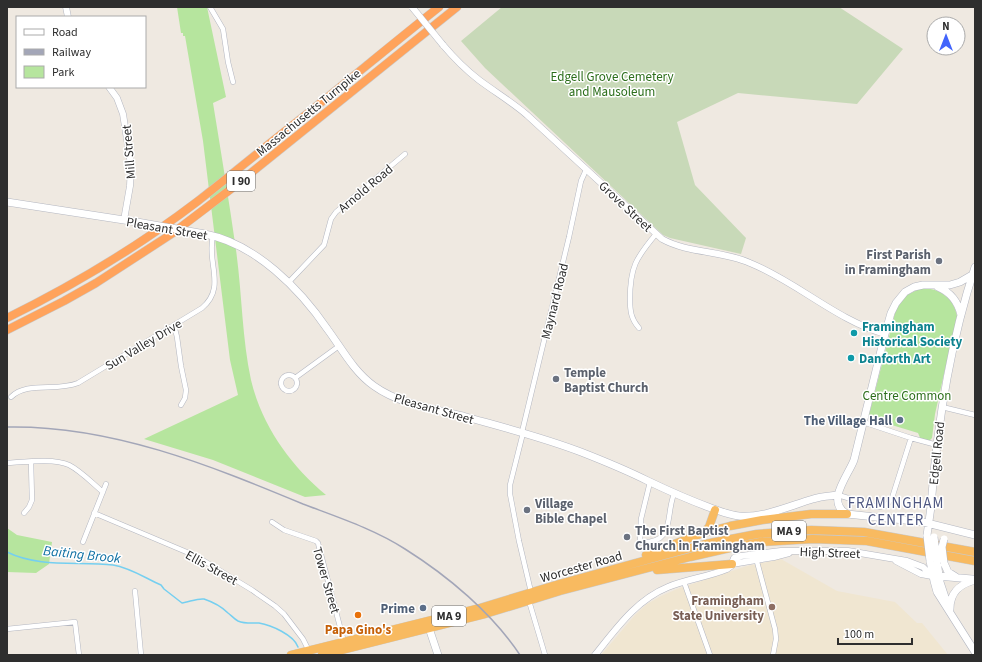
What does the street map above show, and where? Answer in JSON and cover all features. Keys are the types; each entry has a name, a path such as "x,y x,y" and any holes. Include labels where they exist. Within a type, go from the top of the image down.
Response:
{"highway":[{"name":"Massachusetts Turnpike","path":"7,318 93,272 174,219 226,179 439,7"},
{"name":"Massachusetts Turnpike","path":"7,330 96,283 173,234 222,197 457,7"},
{"path":"703,533 709,527 716,510"},
{"path":"606,571 703,533 772,519 811,514 847,514"},
{"name":"Worcester Road","path":"322,655 500,610 530,597 606,571 722,540 757,534 829,530 864,532 975,552"},
{"name":"Worcester Road","path":"291,655 725,549 760,542 831,539 867,541 975,561"},
{"path":"629,573 732,564"}],"main road":[{"name":"Pleasant Street","path":"7,202 137,222 205,234 228,240 254,254 288,283 316,313 362,376 373,386 386,394 408,402 522,433 584,453 674,494 732,515 753,515 787,508 820,497 838,495"},
{"name":"Edgell Road","path":"975,268 961,317 942,408 930,523 930,536 937,562 936,576 950,611 975,652"},
{"path":"972,275 955,284 945,286 918,285 909,289 902,295 893,308 885,334 854,460 850,472 839,489 838,495 839,508 847,514 930,523 975,535"},
{"path":"934,285 944,289 952,296 957,303 961,317"},
{"path":"959,531 950,533 944,539 937,562 948,572 960,579"},
{"path":"936,576 975,580"},
{"path":"950,611 951,602 955,591 961,585 975,580"},
{"path":"430,628 438,655"}],"street":[{"path":"210,7 223,29 228,62 233,82"},
{"name":"Grove Street","path":"412,7 443,45 471,73 520,108 656,234 679,246 748,262 776,276 857,323 885,334"},
{"name":"Mill Street","path":"110,88 117,98 124,114 131,165 130,186 124,220"},
{"name":"Arnold Road","path":"288,283 321,250 326,241 331,219 336,212 405,154"},
{"name":"Maynard Road","path":"545,655 530,597 519,541 510,494 511,480 581,181 586,170"},
{"path":"639,328 633,320 630,311 630,277 640,254 656,234"},
{"name":"Sun Valley Drive","path":"11,397 18,391 26,388 61,388 78,383 202,308 210,300 214,284 212,248 213,236"},
{"path":"174,325 186,390 185,398 181,405"},
{"path":"295,378 339,346"},
{"path":"942,408 975,415"},
{"path":"863,422 937,445"},
{"path":"838,495 878,507 883,507 890,501 911,438"},
{"path":"7,462 55,462 69,465 103,492"},
{"path":"24,513 32,500 31,462"},
{"path":"650,482 641,519 640,542 653,540 665,533 668,526 674,494"},
{"path":"83,542 106,484"},
{"name":"Ellis Street","path":"94,513 196,556 252,590 276,606 284,614 303,639 309,651"},
{"name":"Tower Street","path":"272,522 284,530 318,543 344,642"},
{"name":"High Street","path":"595,655 637,606 644,600 659,591 730,568 733,560 737,557 755,553 780,551 848,551 912,562 923,567 936,576"},
{"name":"High Street","path":"732,564 780,556 792,551"},
{"path":"755,553 775,629 776,639 773,655"},
{"path":"684,582 710,655"},
{"path":"135,591 141,655"},
{"path":"7,629 75,622 79,655"}],"shaded area":[{"name":"Framingham State University","path":"781,559 837,591 895,602 917,623 922,623 948,655 601,655 635,615 647,604 661,596 677,589 747,566"}],"green space":[{"path":"177,7 207,7 226,97 213,103 236,250 248,364 256,397 270,429 289,458 326,495 305,497 213,460 144,439 238,395 230,360 203,141 185,36 181,33"},
{"name":"Edgell Grove Cemetery and Mausoleum","path":"502,7 839,7 903,49 857,104 738,93 677,122 695,185 746,238 741,254 670,238 663,235 485,68 461,41"},
{"name":"Centre Common","path":"921,288 928,288 945,295 953,304 957,316 935,414 932,438 929,441 921,440 918,433 872,419 869,415 896,309 907,295"},
{"path":"7,528 17,535 52,542 49,564 36,573 7,572"}],"waterway":[{"name":"Baiting Brook","path":"7,552 19,557 46,562 100,564 126,568 161,585 182,603 199,599 207,600 220,606 238,621 264,624 282,631 292,638 298,647"}],"railway":[{"path":"7,427 46,428 84,433 122,440 159,450 232,475 368,529 405,549 453,583 483,610 509,639 520,655"}],"place":[{"name":"First Parish in Framingham","path":"939,261"},
{"name":"Framingham Historical Society","path":"854,333"},
{"name":"Danforth Art","path":"851,358"},
{"name":"Temple Baptist Church","path":"556,379"},
{"name":"The Village Hall","path":"900,420"},
{"name":"Village Bible Chapel","path":"527,510"},
{"name":"The First Baptist Church in Framingham","path":"627,537"},
{"name":"Framingham State University","path":"772,607"},
{"name":"Prime","path":"423,608"},
{"name":"Papa Gino's","path":"358,615"}],"district":[{"name":"FRAMINGHAM CENTER","path":"896,512"}]}
